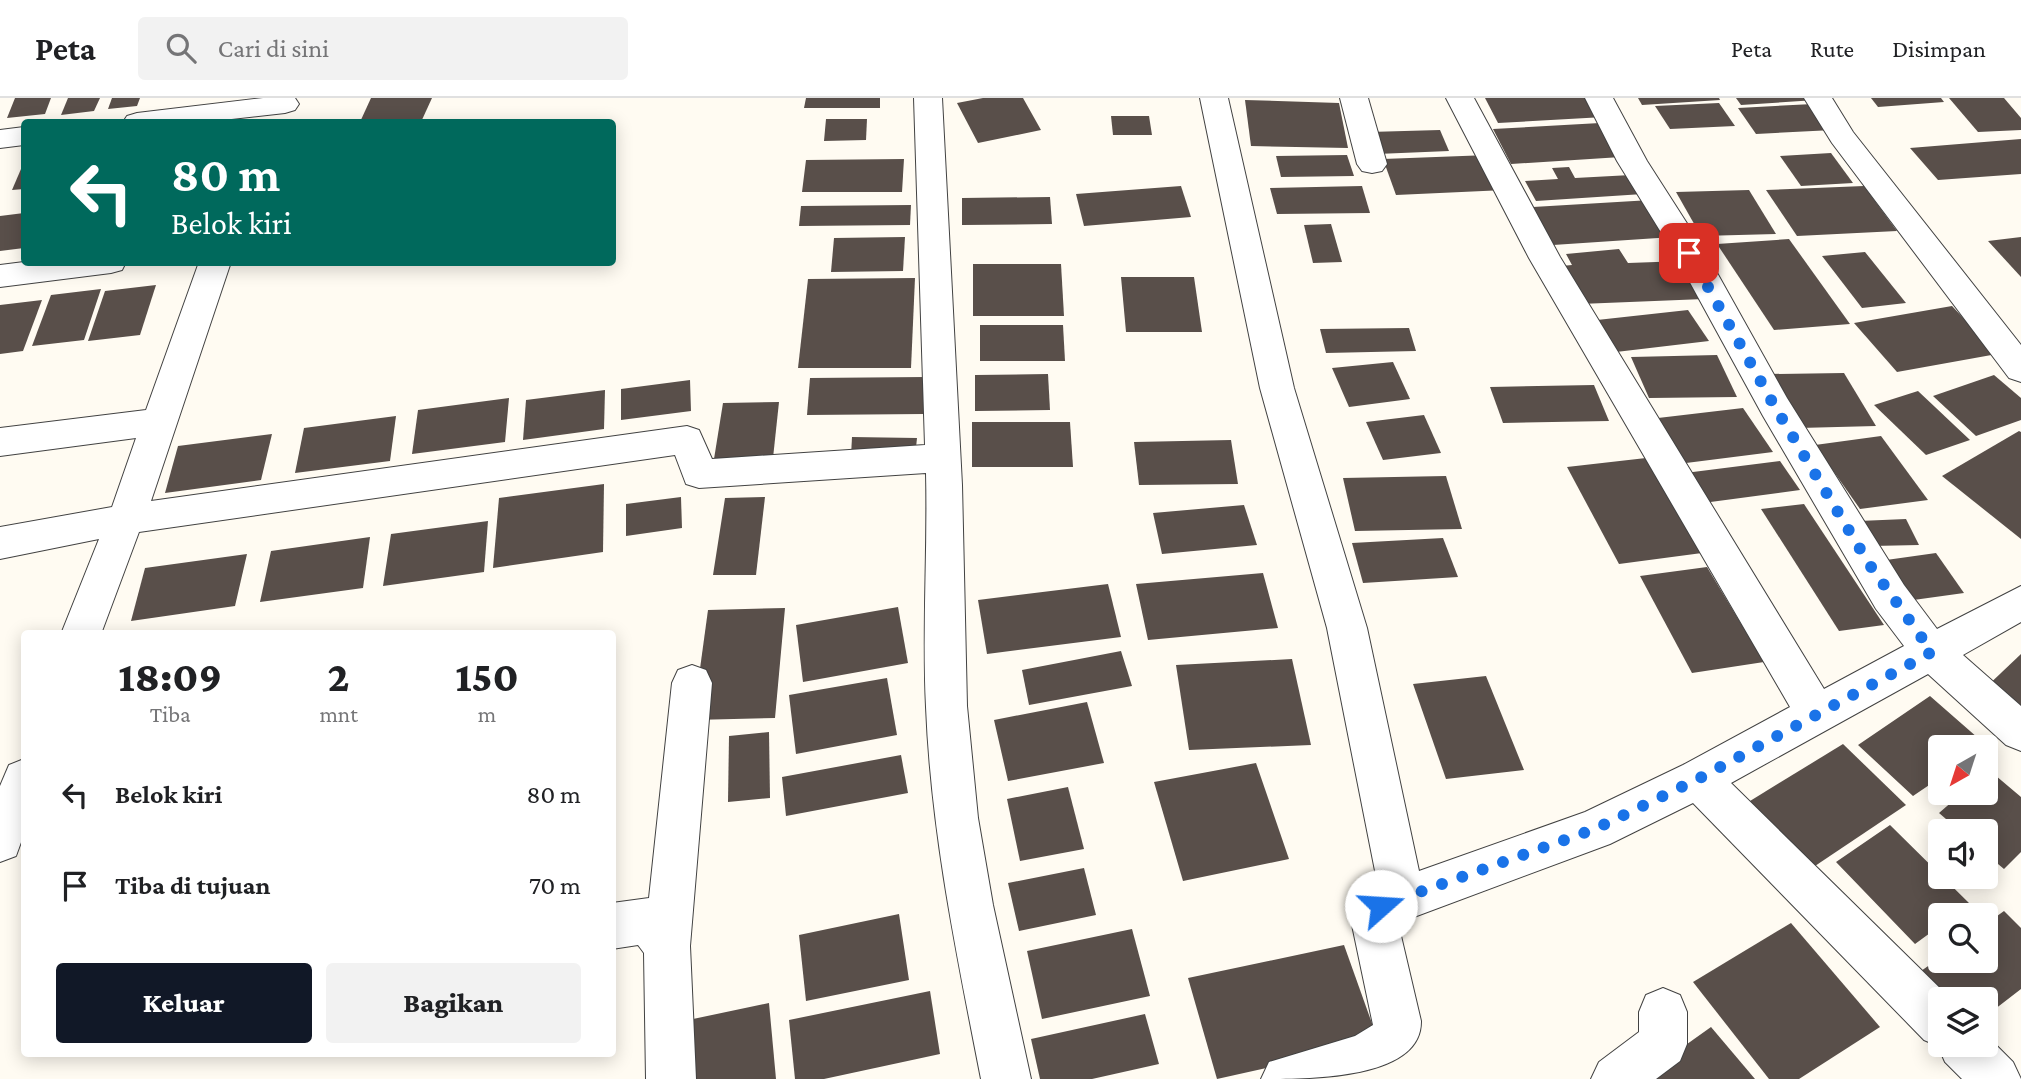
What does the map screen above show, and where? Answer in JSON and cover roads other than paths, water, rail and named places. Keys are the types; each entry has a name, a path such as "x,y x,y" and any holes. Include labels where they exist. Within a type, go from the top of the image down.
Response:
{"street":[{"path":"928,98 943,458 946,706 956,818 970,905 1006,1079"},
{"path":"1214,98 1277,388 1348,628 1403,899"},
{"path":"1354,98 1372,164"},
{"path":"1460,98 1545,258 1817,715"},
{"path":"1600,98 1632,161 1689,253 1775,407 1869,564 1932,652 2021,732"},
{"path":"1818,98 1842,137 2021,369"},
{"path":"168,119 284,108"},
{"path":"0,139 21,136"},
{"path":"0,275 77,266"},
{"path":"83,630 126,519 214,266"},
{"path":"0,442 159,422"},
{"path":"0,542 126,519 687,440 699,474 943,458"},
{"path":"1286,1079 1364,1056 1387,1046 1397,1036 1397,1021 1375,925 1381,906 1595,829 1698,779 2021,603"},
{"path":"671,1079 667,946 692,683"},
{"path":"0,783 21,779"},
{"path":"1698,779 1928,1010"},
{"path":"0,841 21,786"},
{"path":"616,925 648,920 667,946"},
{"path":"1616,1079 1663,1044 1663,1012"},
{"path":"1974,1057 1996,1079"}]}
